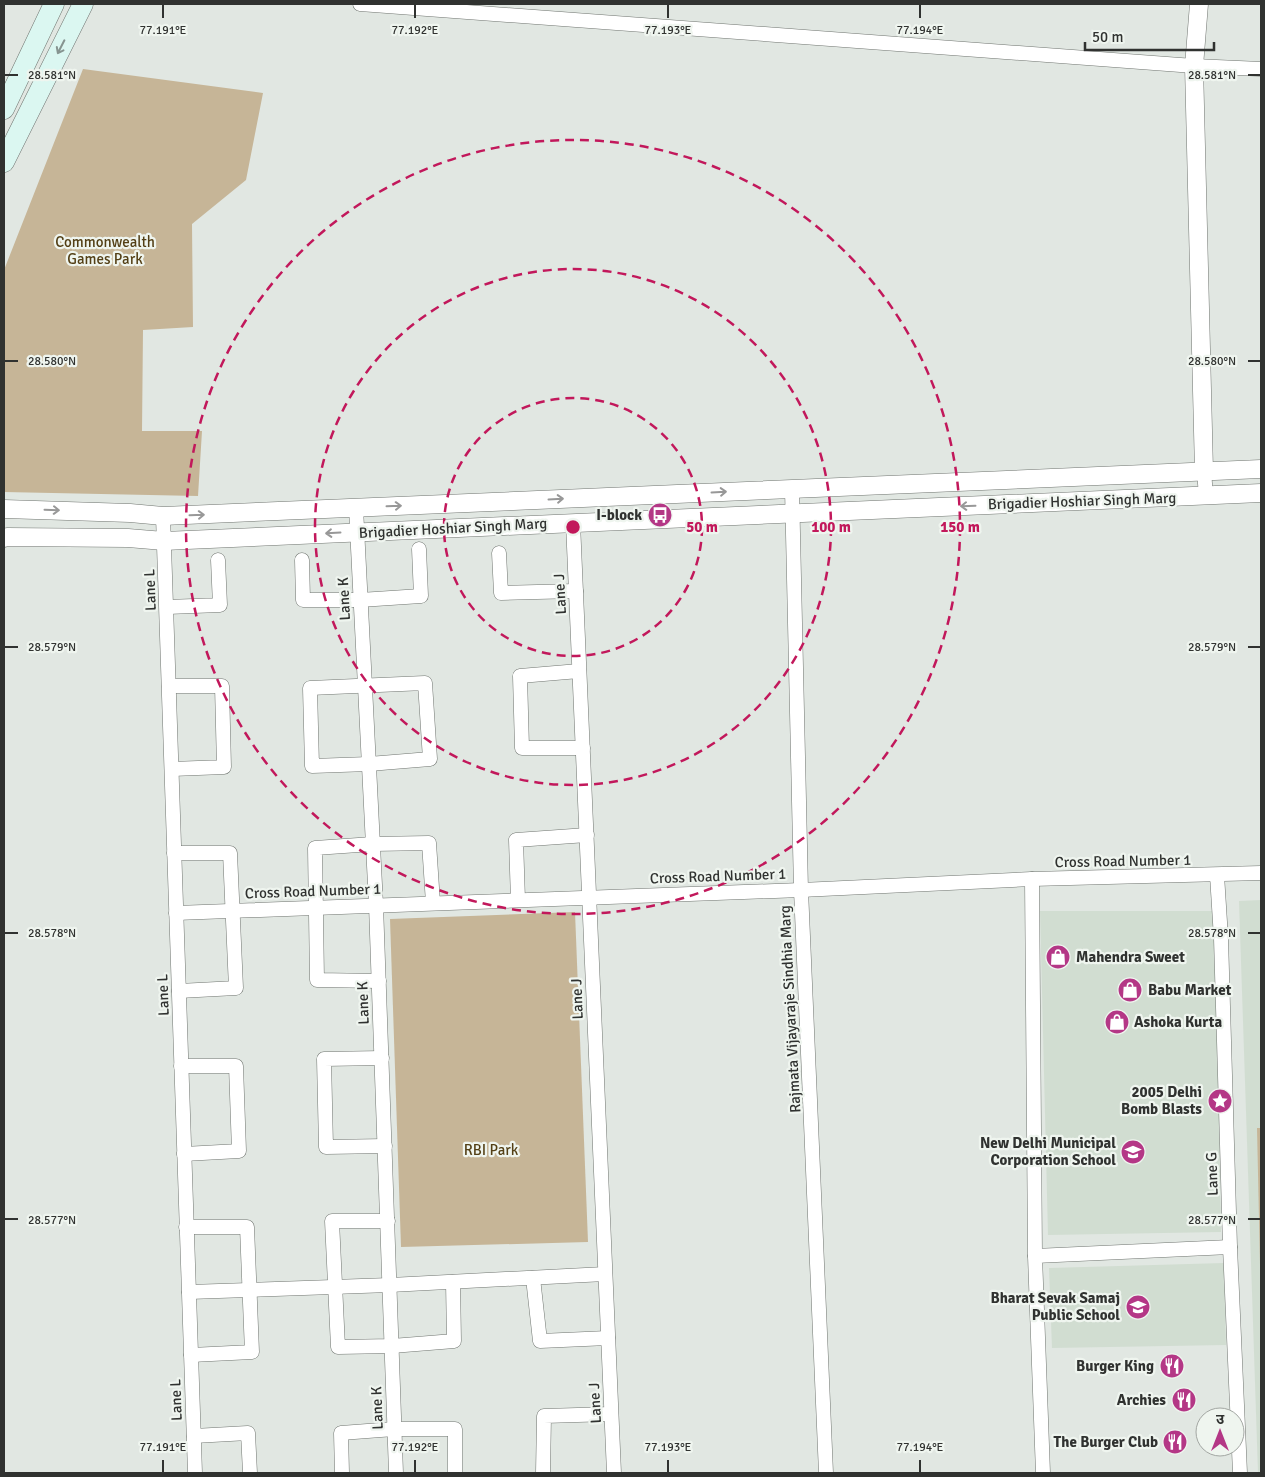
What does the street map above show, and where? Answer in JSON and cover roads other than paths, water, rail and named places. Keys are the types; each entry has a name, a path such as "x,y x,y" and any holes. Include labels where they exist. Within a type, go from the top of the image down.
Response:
{"main road":[{"path":"4,109 54,4"},
{"path":"4,162 83,4"}],"street":[{"path":"360,4 1194,66 1261,69"},
{"path":"1199,4 1194,66 1206,496"},
{"name":"Brigadier Hoshiar Singh Marg","path":"4,509 130,513 164,516 1261,469"},
{"name":"Rajmata Vijayaraje Sindhia Marg","path":"792,489 801,890 826,1473"},
{"name":"Brigadier Hoshiar Singh Marg","path":"4,538 128,538 164,541 1261,493"},
{"name":"Lane K","path":"356,508 376,905 396,1473"},
{"name":"Lane L","path":"164,516 195,1473"},
{"name":"Lane J","path":"573,523 614,1473"},
{"path":"302,560 303,600 360,600 421,596 419,549"},
{"path":"498,553 501,593 576,591"},
{"path":"166,607 220,605 218,560"},
{"path":"579,671 520,676 522,748 583,748"},
{"path":"425,683 430,759 369,764 312,766 310,688 425,683"},
{"path":"169,686 222,686 224,767 172,769"},
{"path":"518,900 516,840 587,835"},
{"path":"379,981 317,980 315,848 429,843 433,903"},
{"path":"174,853 230,853 236,988 179,991"},
{"name":"Cross Road Number 1","path":"176,912 801,890 1032,879 1261,873"},
{"name":"Lane G","path":"1217,875 1221,938 1230,1247 1240,1473"},
{"path":"1032,879 1035,1256 1044,1473"},
{"path":"382,1058 324,1059 326,1147 385,1146"},
{"path":"181,1066 236,1066 239,1151 184,1154"},
{"path":"388,1221 332,1221 338,1347 392,1346 454,1341 453,1282"},
{"path":"186,1227 247,1227 252,1352 191,1355"},
{"path":"1035,1256 1230,1247"},
{"path":"189,1292 390,1286 605,1274"},
{"path":"533,1278 540,1341 608,1338"},
{"path":"543,1473 544,1416 611,1414"},
{"path":"342,1473 341,1433 394,1428 455,1428 455,1473"},
{"path":"194,1436 248,1432 250,1473"}],"place":[{"name":"I-block","path":"660,515"},
{"name":"Mahendra Sweet","path":"1058,957"},
{"name":"Babu Market","path":"1130,990"},
{"name":"Ashoka Kurta","path":"1117,1022"},
{"name":"2005 Delhi Bomb Blasts","path":"1220,1101"},
{"name":"New Delhi Municipal Corporation School","path":"1133,1152"},
{"name":"Bharat Sevak Samaj Public School","path":"1138,1307"},
{"name":"Burger King","path":"1172,1366"},
{"name":"Archies","path":"1184,1400"},
{"name":"The Burger Club","path":"1175,1442"}],"park label":[{"name":"Commonwealth Games Park","path":"105,250"},
{"name":"RBI Park","path":"491,1150"}]}
